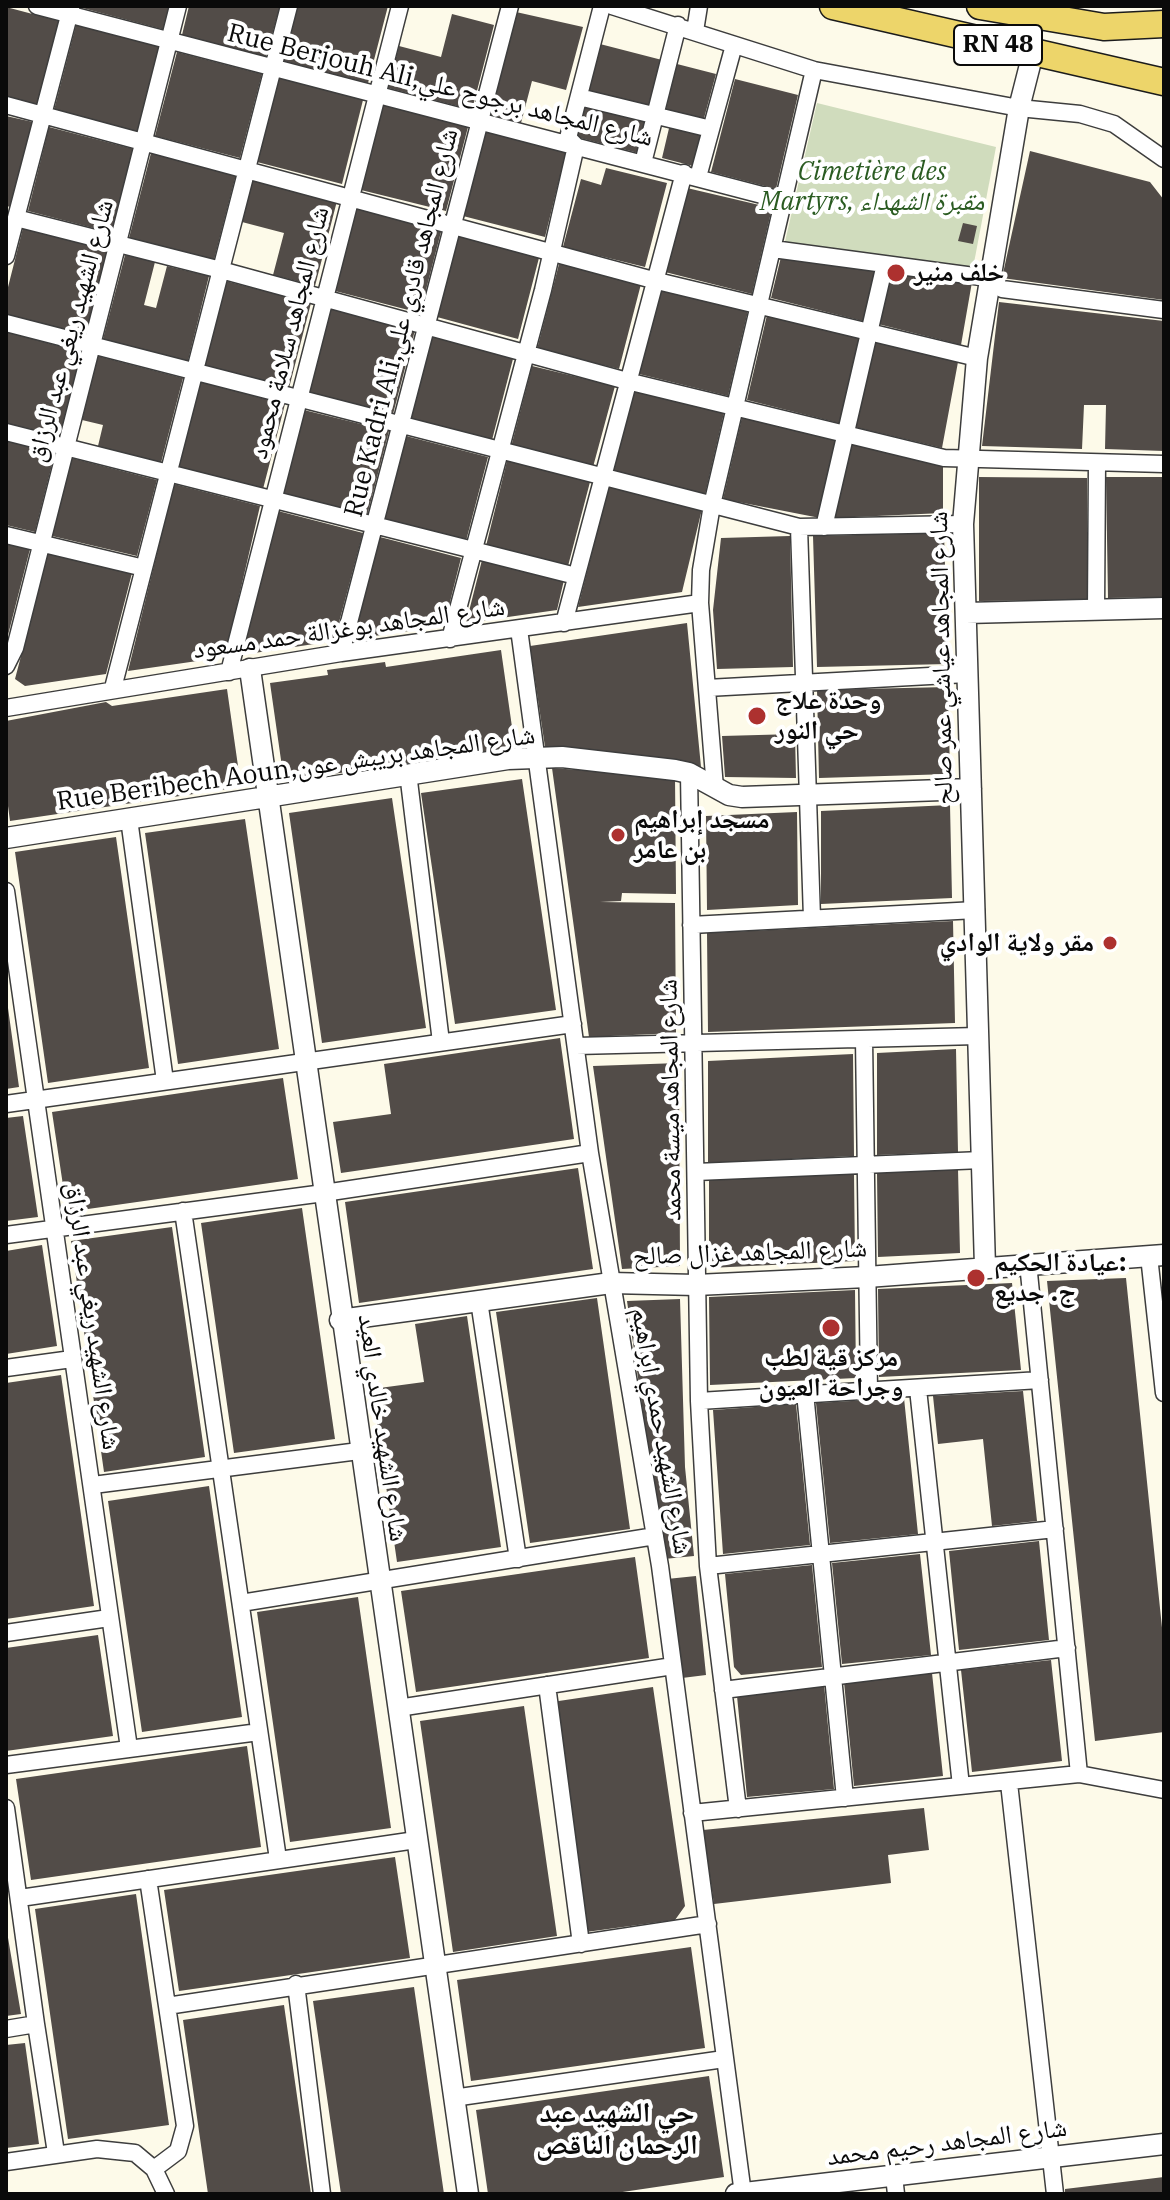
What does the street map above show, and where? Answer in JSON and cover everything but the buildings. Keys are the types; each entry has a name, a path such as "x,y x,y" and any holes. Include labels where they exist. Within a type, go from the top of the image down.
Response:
{"main road":[{"name":"RN 48","path":"833,6 1164,82"},
{"name":"RN 48","path":"980,6 1104,27 1164,24"},
{"path":"1123,71 1164,94"}],"street":[{"name":"Rue Berjouh Ali,شارع المجاهد برجوح علي","path":"37,6 71,10 169,42 785,201"},
{"name":"شارع الشهيد ريغي عبد الرزاق","path":"6,666 41,543 178,6"},
{"path":"113,688 289,6"},
{"name":"شارع المجاهد سلامة محمود","path":"229,672 400,6"},
{"name":"Rue Kadri Ali,شارع المجاهد قادري علي","path":"341,653 510,6"},
{"path":"450,639 552,252 576,146 568,138 602,6"},
{"path":"612,6 814,70 1019,108 1080,114 1114,124 1164,159"},
{"path":"643,163 655,116 686,28 699,6"},
{"path":"6,256 71,10"},
{"path":"564,623 653,280 711,129 734,45"},
{"name":"شارع المجاهد عياشي عمر صالح","path":"985,1267 963,524 977,358 1019,108 1033,53"},
{"path":"715,788 700,603 712,505 814,70"},
{"path":"579,97 711,129"},
{"path":"6,105 653,280 977,358"},
{"path":"16,218 323,297 627,381 966,462 1164,464"},
{"path":"773,249 989,278 1002,289 1164,310"},
{"path":"824,527 885,264"},
{"path":"6,323 799,527 963,524"},
{"path":"6,432 272,502 576,576"},
{"path":"1096,610 1097,463"},
{"path":"799,527 812,918"},
{"path":"6,535 144,568"},
{"name":"شارع المجاهد بوغزالة حمد مسعود","path":"6,708 113,688 341,653 700,603"},
{"path":"966,613 1164,608"},
{"name":"شارع الشهيد حمدي ابراهيم","path":"519,629 534,758 590,1153 655,1536 743,2194"},
{"name":"شارع الشهيد خالدي العيد","path":"250,669 340,1320 468,2194"},
{"path":"707,688 967,674"},
{"name":"Rue Beribech Aoun,شارع المجاهد بريبش عون","path":"6,838 408,773 534,758 562,757 689,773 715,788 742,797 971,789"},
{"path":"408,773 441,1042"},
{"name":"شارع المجاهد ميسة محمد","path":"689,773 696,1044 699,1401 708,1566 738,1809"},
{"path":"129,819 165,1081"},
{"name":"شارع الشهيد ريغي عبد الرزاق","path":"6,891 11,971 37,1100 129,1748"},
{"path":"691,925 976,910"},
{"path":"6,1104 573,1024"},
{"path":"576,1046 978,1036"},
{"path":"864,1039 869,1391"},
{"path":"6,1235 324,1193 590,1153"},
{"path":"696,1172 982,1160"},
{"path":"183,1211 278,1859"},
{"path":"1157,1256 1164,1393"},
{"name":"شارع المجاهد غزال صالح","path":"340,1320 611,1283 696,1285 867,1277 1157,1256"},
{"path":"1028,1263 1079,1774"},
{"path":"479,1301 518,1559"},
{"path":"6,1368 72,1359"},
{"path":"699,1401 1040,1380"},
{"path":"918,1389 961,1786"},
{"path":"805,1393 845,1798"},
{"path":"93,1485 359,1451"},
{"path":"708,1566 1055,1529"},
{"path":"241,1603 655,1536"},
{"path":"6,1633 109,1618"},
{"path":"723,1690 834,1674 1067,1648"},
{"path":"398,1708 673,1666"},
{"path":"547,1685 581,1944"},
{"path":"6,1765 259,1732"},
{"path":"692,1813 1079,1774 1164,1790"},
{"path":"1009,1783 1055,2194"},
{"path":"6,1808 56,2153"},
{"path":"20,1898 416,1840"},
{"path":"148,1879 184,2137 178,2151 154,2169"},
{"path":"167,2006 296,1984 708,1924"},
{"path":"296,1984 322,2194"},
{"path":"6,2029 36,2024"},
{"path":"453,2098 724,2059"},
{"name":"شارع المجاهد رحيم محمد","path":"736,2194 895,2185 1050,2156 1164,2144"},
{"path":"6,2162 97,2149 135,2153 154,2169 166,2194"}],"green space":[{"name":"Cimetière des Martyrs, مقبرة الشهداء","path":"817,103 996,147 973,268 784,246"}],"place":[{"name":"خلف منير","path":"896,273"},
{"name":"وحدة علاج حي النور","path":"757,716"},
{"name":"مسجد إبراهيم بن عامر","path":"618,835"},
{"name":"مقر ولاية الوادي","path":"1110,943"},
{"name":"عيادة الحكيم: ج. جديع","path":"976,1278"},
{"name":"مركز قية لطب وجراحة العيون","path":"831,1328"}],"district":[{"name":"حي الشهيد عبد الرحمان الناقص","path":"617,2130"}]}
